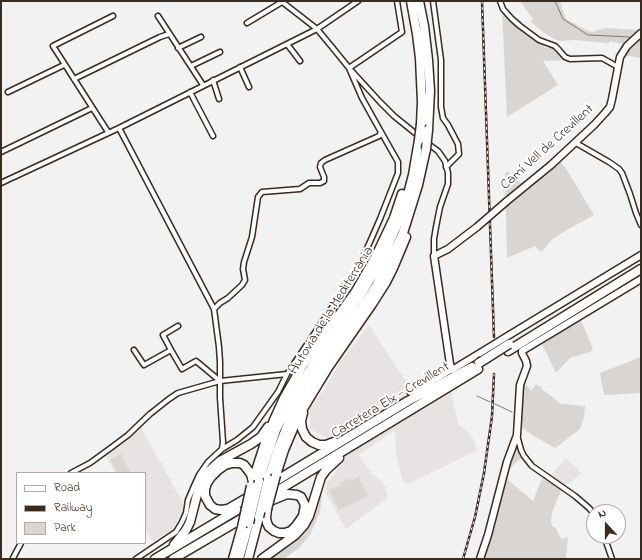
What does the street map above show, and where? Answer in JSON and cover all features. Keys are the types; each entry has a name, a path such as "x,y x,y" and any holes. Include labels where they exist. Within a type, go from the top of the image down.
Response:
{"highway":[{"name":"Autovia de la Mediterrània","path":"254,483 263,468 276,430 289,403 314,363 365,289 396,228 408,194 419,140 422,102 420,58 411,1"},
{"name":"Autovia de la Mediterrània","path":"248,559 268,479 291,416 308,385 376,286 403,233 418,185 426,149 430,91 424,26 419,1"},
{"path":"239,559 254,483 265,443 274,420 284,398 303,366 356,291 376,256 394,218 416,154"},
{"path":"270,501 288,494 301,497 305,505 303,516 291,531 279,533 274,531 269,527 266,518 276,475 284,450 298,417 328,366 386,282 409,228 416,203 418,185"},
{"name":"Carretera Elx - Crevillent","path":"508,348 641,264"},
{"name":"Carretera Elx - Crevillent","path":"155,559 476,366 641,269"},
{"path":"254,483 251,474 244,465 240,463 232,463 225,465 211,476 205,489 205,496 210,505 215,509 228,509 408,401 476,366"},
{"name":"Carretera Elx - Crevillent","path":"166,559 409,411 476,366"},
{"path":"307,402 301,420 302,429 306,437 319,445 326,445 339,440 374,422"},
{"path":"173,559 270,501 409,411"},
{"path":"155,559 178,541 186,530 190,522 200,483 208,472 220,461 252,444 274,420"},
{"path":"262,559 295,535 304,525 310,516 321,478 334,462 347,452"},
{"path":"233,559 245,525"},
{"path":"188,559 189,555 193,551 210,538"}],"street":[{"path":"1,183 118,128 317,29 353,2 358,1"},
{"path":"349,68 402,32 397,1"},
{"path":"433,1 441,60 443,118 458,144 459,154 446,167"},
{"path":"500,1 503,9 520,26 539,40 555,46 565,57 570,59 602,58 618,68"},
{"path":"247,23 282,2 317,29 349,68 380,102 394,116 438,151 445,161 448,173 448,184 440,207 436,227 434,256 452,370"},
{"path":"108,132 53,46 113,16"},
{"path":"158,16 203,85"},
{"name":"Camí Vell de Crevillent","path":"434,256 448,249 477,227 552,165 598,121 610,107 620,57 627,46 641,33"},
{"path":"74,80 160,37 169,34"},
{"path":"178,48 201,37"},
{"path":"287,44 300,61"},
{"path":"191,66 220,52"},
{"path":"8,92 64,65"},
{"path":"240,67 249,87"},
{"path":"136,559 176,532 186,513 188,500 199,475 208,462 222,449 237,440 253,427 278,392 287,374 362,260 380,219 398,173 398,162 362,98 349,68"},
{"path":"212,80 219,98"},
{"path":"190,92 213,136"},
{"path":"1,152 92,108"},
{"path":"118,128 214,309 220,362 222,449"},
{"path":"214,309 242,285 244,280 244,262 252,237 258,197 262,192 300,189 309,183 320,183 324,181 320,167 321,163 379,136 381,132"},
{"path":"576,143 609,162 622,173 641,225"},
{"path":"410,393 417,391 641,256"},
{"path":"586,505 532,466 520,448 518,437 520,385 526,366 526,361 522,351 641,278"},
{"path":"178,326 163,335 182,369 196,362 220,381"},
{"path":"134,350 144,365 171,350"},
{"path":"73,472 90,463 128,435 150,414 178,393 220,381 287,374"},
{"path":"480,559 488,535 507,462 518,437"},
{"path":"14,559 21,544"},
{"path":"607,544 612,559"}],"shaded area":[{"path":"369,325 414,394 441,380 452,394 458,424 472,436 477,450 406,484 402,479 396,455 395,430 359,456 371,473 383,482 388,497 346,529 325,492 327,483 337,470 329,439 310,429 310,408 325,388 342,359"},
{"path":"140,426 183,503 181,515 172,530 152,542 146,531 146,472 114,472 106,456 122,444"},
{"path":"566,458 582,473 566,486 551,475"}],"green space":[{"path":"520,1 560,1 566,19 592,32 605,28 641,30 623,44 610,41 609,43 574,40 560,41 543,32 531,22 533,19"},
{"path":"502,10 523,31 546,48 554,48 559,50 565,60 543,61 558,85 507,117"},
{"path":"639,40 641,40 641,58 623,55"},
{"path":"559,160 565,167 594,215 553,239 541,252 535,246 507,258 505,174 507,171 517,181 525,184"},
{"path":"580,318 593,349 590,352 570,358 556,373 542,344"},
{"path":"641,357 641,393 604,395 600,373"},
{"path":"525,383 531,391 536,384 561,404 585,406 584,417 580,429 555,448 520,428 523,384"},
{"path":"517,443 521,458 508,470 509,466"},
{"path":"120,454 130,472 117,472 110,460"},
{"path":"359,477 368,496 339,510 329,490 341,485 340,483 350,478 351,481"},
{"path":"542,478 560,488 561,491 552,512 551,521 552,526 556,528 561,539 568,537 566,559 483,559 494,530 507,479 533,501"},
{"path":"320,493 322,494 320,512 310,535 298,549 285,558 267,559 313,517"}],"waterway":[{"path":"555,1 563,19 588,35 630,37"},
{"path":"477,396 490,402"},
{"path":"495,404 512,412"}],"railway":[{"path":"482,1 494,337"},
{"path":"463,559 475,517 484,473 492,416 494,374"}]}
